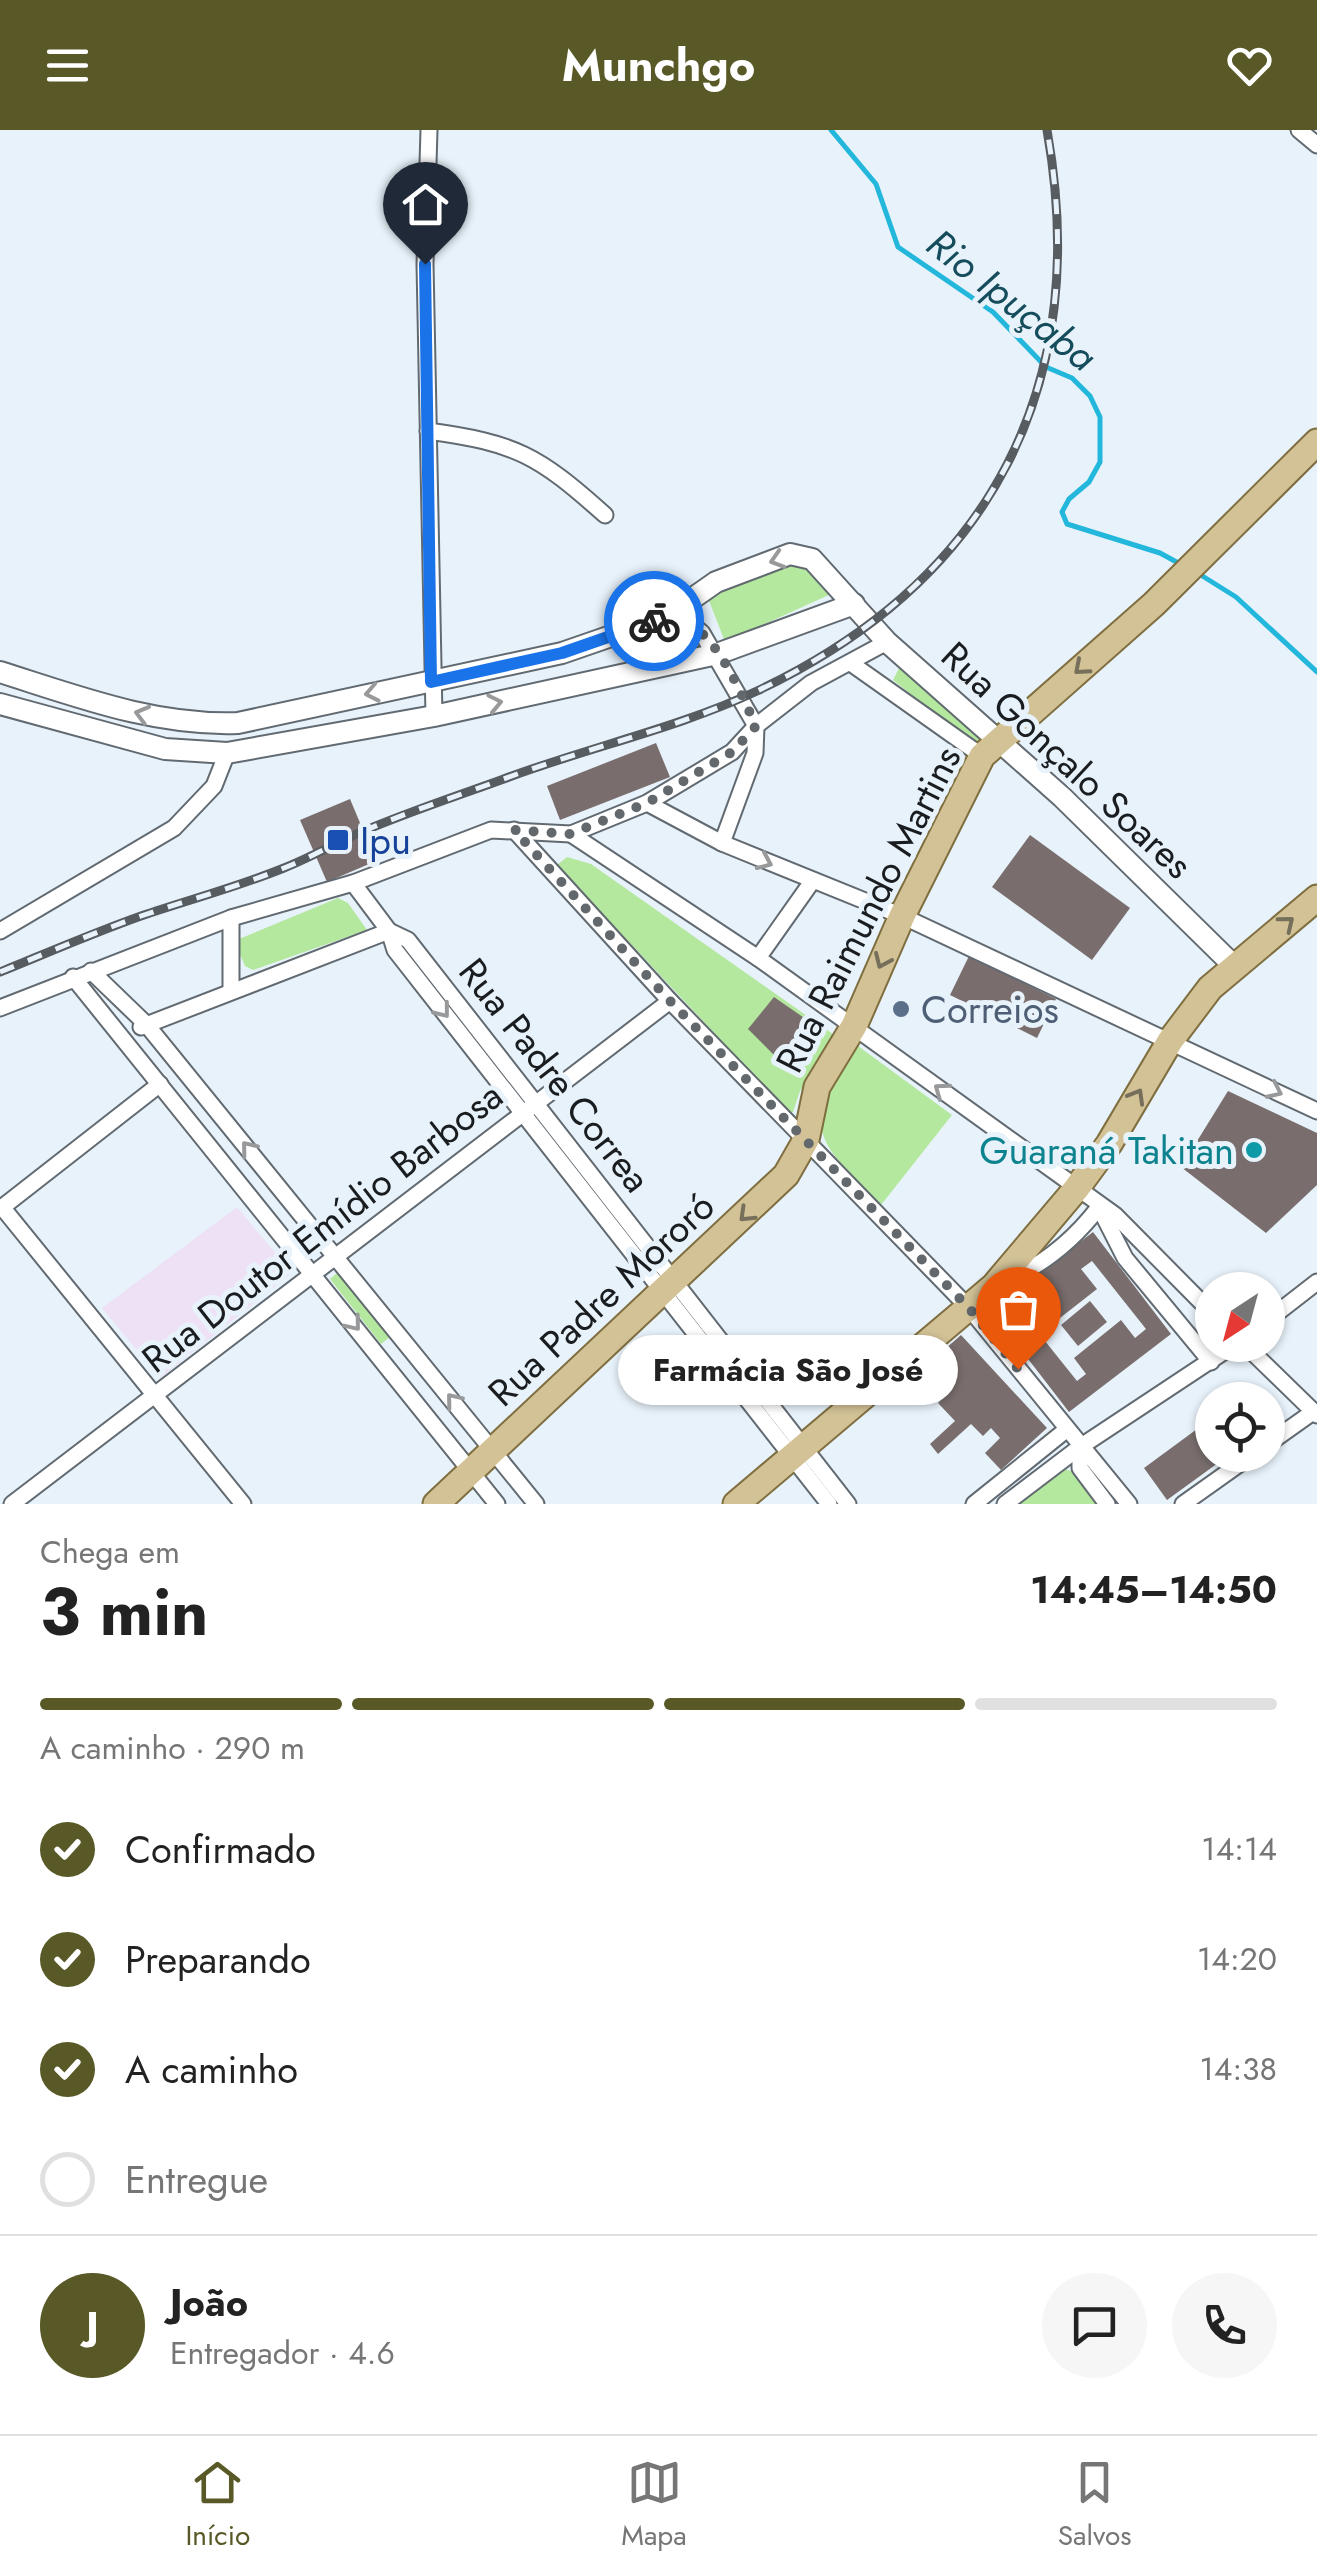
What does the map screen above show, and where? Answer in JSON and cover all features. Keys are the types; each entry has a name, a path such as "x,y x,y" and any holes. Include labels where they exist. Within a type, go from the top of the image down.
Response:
{"main road":[{"name":"Rua Raimundo Martins","path":"806,1140 816,1087 854,1026 902,916 991,748 1154,604 1317,442"},
{"path":"736,1504 994,1286 1076,1189 1170,1041 1210,988 1317,898"},
{"name":"Rua Padre Mororó","path":"436,1504 786,1176 806,1140"}],"street":[{"path":"429,130 428,431 434,716"},
{"path":"1299,130 1317,146"},
{"path":"428,431 497,441 557,472 604,515"},
{"name":"Rua Gonçalo Soares","path":"0,672 153,718 188,725 238,723 562,653 666,617 716,582 790,554 812,560 991,748 1234,966"},
{"path":"0,704 149,746 227,753 434,716 717,654 854,604"},
{"path":"666,617 688,621 717,654 756,726 755,753 722,843"},
{"path":"0,1008 73,976 232,918 353,884 490,830 570,834 647,803 732,752 756,726 810,683 887,642"},
{"name":"Rua Gonçalo Soares","path":"852,664 991,748"},
{"path":"0,931 174,828 214,786 227,753"},
{"path":"647,803 722,843 811,883 902,916 1317,1111"},
{"path":"514,830 670,1001 969,1308 1129,1504"},
{"path":"570,834 758,958 1115,1216 1195,1296"},
{"path":"758,958 811,883"},
{"name":"Rua Padre Correa","path":"353,884 388,931 408,940 529,1108 798,1453 829,1504"},
{"path":"231,989 232,918"},
{"path":"126,1039 146,1024 388,931"},
{"path":"91,971 146,1024 536,1504"},
{"path":"73,976 498,1504"},
{"name":"Rua Doutor Emídio Barbosa","path":"12,1504 670,1001"},
{"path":"160,1084 1,1208 243,1504"},
{"path":"994,1286 1030,1272 1080,1231 1099,1206"},
{"path":"1099,1206 1126,1258 1195,1342"},
{"path":"1285,1307 1317,1282"},
{"path":"1005,1504 1080,1447 1211,1362"},
{"path":"1263,1362 1315,1413 1285,1433"},
{"path":"974,1504 1066,1430"},
{"path":"1080,1447 1080,1468 1106,1504"},
{"name":"Rua Padre Correa","path":"798,1453 848,1504"},
{"path":"1183,1504 1228,1472"}],"shaded area":[{"path":"237,1207 292,1273 160,1378 102,1308"}],"green space":[{"path":"781,564 806,566 831,594 725,642 708,598"},
{"path":"899,668 981,735 979,741 969,741 893,680"},
{"path":"567,857 591,864 837,1037 800,1091 793,1112 788,1112 557,865"},
{"path":"338,898 348,903 367,930 253,970 245,966 236,945 239,939"},
{"path":"854,1043 952,1115 881,1205 840,1163 822,1132 827,1097"},
{"path":"338,1272 390,1337 381,1344 330,1279"},
{"path":"1061,1468 1078,1473 1102,1504 1012,1504"}],"building":[{"path":"656,743 670,777 560,820 547,786"},
{"name":"Ipu","path":"350,799 376,861 327,882 300,820"},
{"path":"1030,835 1130,908 1092,960 992,887"},
{"path":"969,956 1056,999 1037,1038 950,995"},
{"path":"774,997 823,1031 787,1068 748,1029"},
{"name":"Guaraná Takitan","path":"1228,1091 1317,1133 1317,1185 1266,1233 1181,1167"},
{"path":"1093,1232 1171,1334 1069,1412 991,1311","holes":["1092,1261 1146,1329 1135,1338 1121,1320 1074,1358 1086,1374 1077,1381 1025,1316 1037,1307 1051,1325 1097,1289 1081,1269"]},
{"path":"1090,1301 1107,1322 1078,1346 1061,1325"},
{"path":"961,1335 1047,1428 1001,1470 985,1453 1000,1438 991,1428 983,1436 971,1424 938,1454 930,1444 955,1421 934,1393 945,1382 928,1364"},
{"path":"1195,1430 1195,1472 1206,1472 1167,1500 1144,1468"}],"waterway":[{"name":"Rio Ipuçaba","path":"831,130 876,184 898,247 993,312 1046,367 1072,378 1090,396 1100,417 1100,462 1089,482 1069,499 1062,512 1067,524 1160,553 1182,565"},
{"name":"Rio Ipuçaba","path":"1196,572 1236,597 1317,672"}],"railway":[{"path":"0,972 123,923 284,868 412,812 726,704 839,645 908,592 964,532 1007,464 1037,390 1054,310 1057,223 1047,130"}],"way so far":[{"path":"654,621 666,617 688,621 702,633 756,726 732,752 647,803 570,834 514,830 670,1001 969,1308 1018,1369"}],"place":[{"name":"Ipu","path":"338,840"},
{"name":"Correios","path":"901,1009"},
{"name":"Guaraná Takitan","path":"1254,1150"},
{"name":"Farmácia São José","path":"1018,1369"}],"route":[{"path":"425,264 431,682 562,653 654,621"}]}
